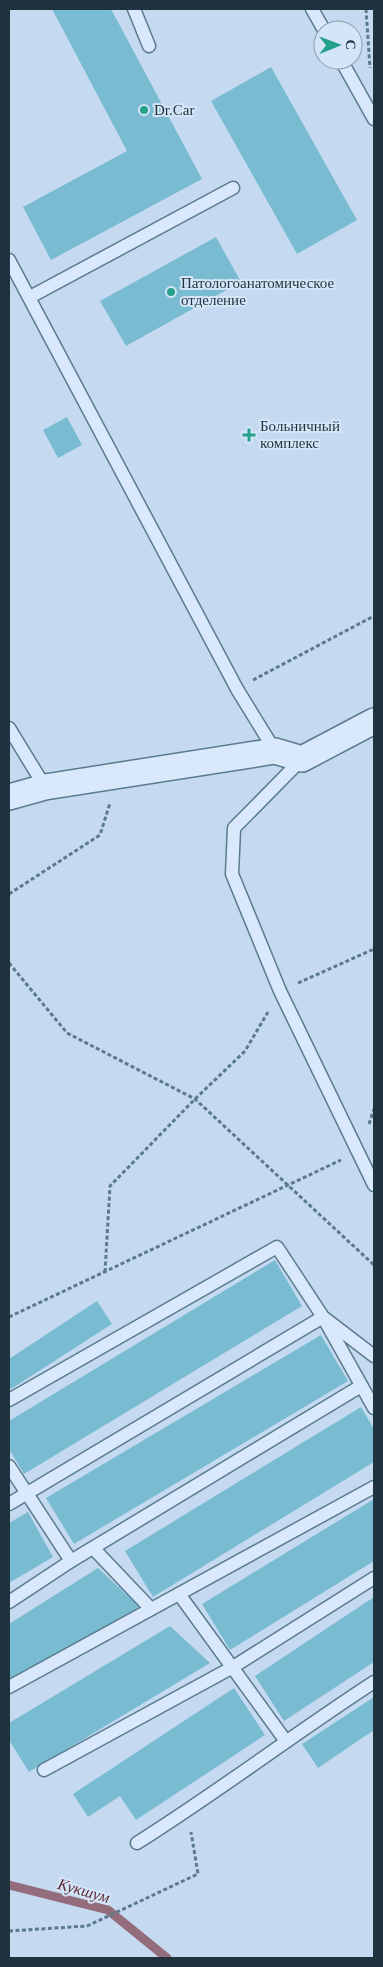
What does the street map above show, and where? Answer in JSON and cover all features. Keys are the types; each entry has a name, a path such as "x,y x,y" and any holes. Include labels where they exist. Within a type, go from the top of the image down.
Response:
{"street":[{"path":"9,797 45,787 275,752 302,759 374,720"}],"lane":[{"path":"134,9 149,46"},
{"path":"312,9 318,20"},
{"path":"347,70 374,119"},
{"path":"30,297 233,188"},
{"path":"9,260 237,689 275,752"},
{"path":"9,728 45,787"},
{"path":"302,759 234,828 232,874 280,991 374,1185"},
{"path":"9,1400 277,1247 323,1317 374,1408"},
{"path":"323,1317 374,1356"},
{"path":"9,1504 323,1317"},
{"path":"9,1602 71,1561 94,1549 361,1386"},
{"path":"9,1466 71,1561"},
{"path":"9,1687 374,1486"},
{"path":"94,1549 151,1609"},
{"path":"44,1770 233,1667 374,1578"},
{"path":"179,1594 285,1740"},
{"path":"137,1843 185,1812 285,1740 374,1682"}],"path":[{"path":"366,9 371,76"},
{"path":"237,689 374,616"},
{"path":"9,894 100,835 118,776"},
{"path":"105,1272 110,1186 245,1051 280,991 374,949"},
{"path":"9,963 67,1033 195,1099 374,1265"},
{"path":"9,1317 358,1152"},
{"path":"9,1931 87,1926 198,1874 185,1812"}],"building":[{"path":"52,9 111,9 202,179 51,260 23,207 127,151"},
{"path":"271,67 357,220 297,254 211,101"},
{"name":"Патологоанатомическое отделение","path":"216,237 241,282 126,346 100,301"},
{"path":"67,417 82,445 58,458 43,430"},
{"path":"275,1260 302,1306 24,1474 9,1449 9,1421"},
{"path":"97,1301 112,1324 11,1389 9,1385 9,1359"},
{"path":"321,1335 348,1381 74,1544 46,1498"},
{"path":"361,1407 374,1429 374,1462 153,1597 125,1551"},
{"path":"374,1499 374,1561 230,1650 202,1604"},
{"path":"28,1512 53,1557 9,1583 9,1523"},
{"path":"98,1568 140,1607 9,1681 9,1624"},
{"path":"374,1597 374,1662 284,1721 255,1676"},
{"path":"170,1626 210,1663 29,1772 9,1740 9,1723"},
{"path":"234,1688 265,1735 136,1820 120,1796 88,1817 73,1794"},
{"path":"374,1697 374,1730 318,1768 302,1744"}],"waterway":[{"name":"Кукшум","path":"9,1885 108,1910 167,1958"}],"place":[{"name":"Dr.Car","path":"144,110"},
{"name":"Патологоанатомическое отделение","path":"171,292"},
{"name":"Больничный комплекс","path":"249,435"}]}
